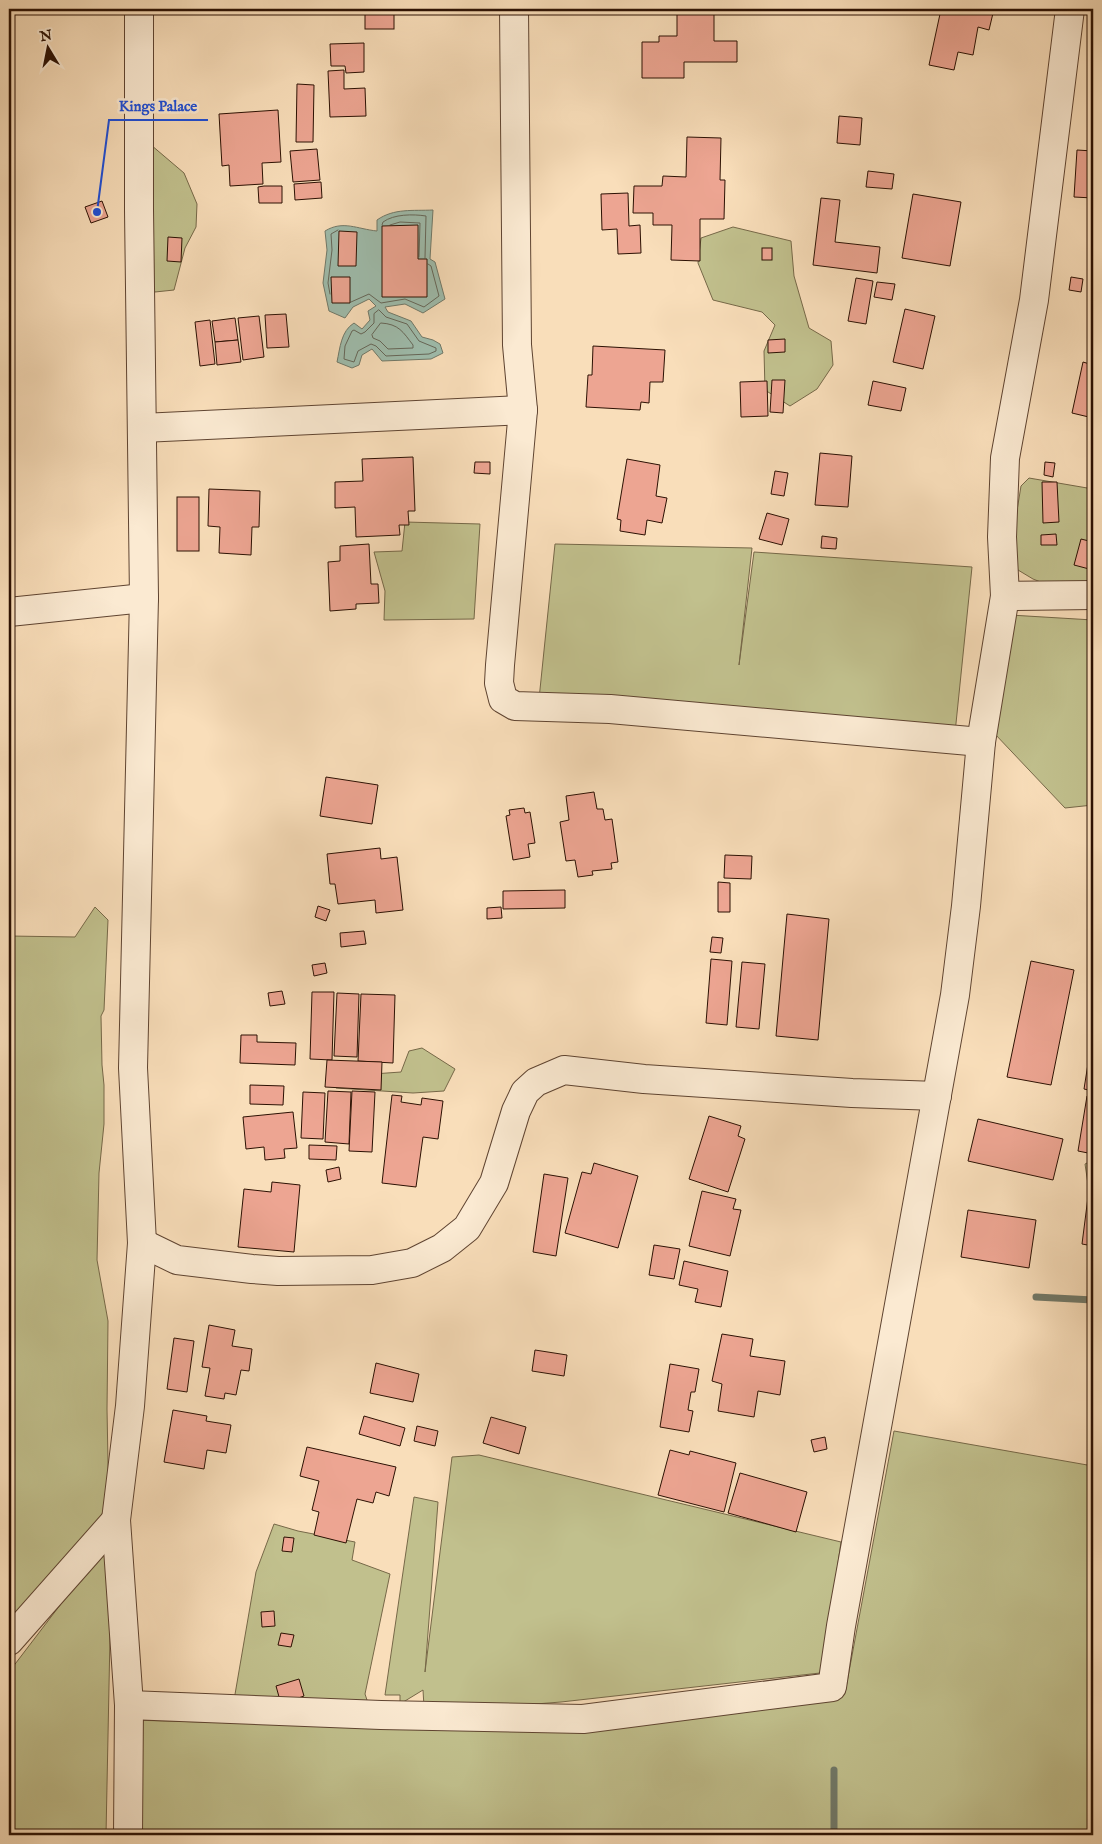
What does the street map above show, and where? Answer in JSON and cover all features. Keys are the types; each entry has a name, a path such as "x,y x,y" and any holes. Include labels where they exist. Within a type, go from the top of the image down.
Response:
{"street":[{"path":"128,1835 129,1705 116,1520 130,1406 142,1243 133,1068 144,598 139,210 139,9"},
{"path":"514,9 517,345 523,410 499,683 503,698 515,706 610,709 981,742"},
{"path":"129,1705 381,1715 583,1719 832,1687 841,1626 954,995 966,906 981,742 1006,596 1002,537 1005,458 1034,300 1070,9"},
{"path":"142,428 523,410"},
{"path":"1006,596 1093,596"},
{"path":"9,612 144,598"},
{"path":"142,1243 177,1260 278,1271 372,1270 412,1262 442,1248 467,1228 494,1183 516,1111 525,1092 536,1082 564,1070 644,1079 852,1093 937,1096"},
{"path":"9,1641 116,1520"}],"shaded area":[{"path":"144,139 184,173 197,204 196,227 185,248 174,290 155,292 138,262"},
{"path":"733,227 791,241 794,276 809,328 831,341 833,365 817,389 790,406 765,390 764,351 775,325 762,312 713,300 698,263 701,238"},
{"path":"1029,478 1093,489 1093,588 1051,586 1033,579 1013,567 1011,548 1021,486"},
{"path":"405,522 480,524 474,619 384,620 385,591 374,552 402,551"},
{"path":"555,544 752,548 739,665 754,552 972,567 955,733 539,699"},
{"path":"1010,615 1093,620 1093,805 1065,808 994,733"},
{"path":"95,907 108,920 104,1010 101,1016 104,1124 99,1173 97,1260 108,1321 109,1516 9,1643 9,936 75,937"},
{"path":"422,1048 455,1069 444,1091 413,1093 336,1088 331,1077 401,1072 409,1051"},
{"path":"1093,1160 1093,1193 1089,1191 1085,1164"},
{"path":"894,1431 1093,1466 1093,1835 142,1835 129,1720 427,1728 826,1697 845,1693"},
{"path":"479,1455 841,1542 823,1668 820,1673 561,1702 472,1709 424,1707 423,1690 400,1704 400,1695 385,1695 414,1497 438,1502 425,1672 452,1457"},
{"path":"274,1524 298,1531 355,1542 352,1560 390,1574 365,1694 368,1703 233,1706 256,1572"},
{"path":"112,1537 106,1835 9,1835 9,1672"}],"water":[{"path":"433,210 430,259 435,262 445,299 423,313 405,304 385,307 388,312 411,321 422,337 440,344 443,353 431,359 382,361 372,349 362,355 359,365 352,368 337,362 346,330 354,323 362,329 370,320 368,311 376,306 369,299 353,307 345,318 329,311 323,283 327,250 325,231 338,226 350,226 377,231 377,220 383,216 404,211"}],"building":[{"path":"365,9 394,9 394,29 365,29"},
{"path":"861,9 894,9 894,12"},
{"path":"936,9 994,9 989,30 978,27 973,55 958,52 954,70 929,65 940,14 935,13"},
{"path":"677,13 714,13 714,41 737,41 737,62 684,62 684,78 642,78 642,42 659,42 659,36 677,36"},
{"path":"364,43 364,72 346,73 345,66 331,66 330,44"},
{"path":"344,70 344,89 365,88 366,116 330,117 328,71"},
{"path":"297,84 314,85 313,142 296,142"},
{"path":"278,110 281,162 262,163 263,184 230,186 229,165 222,166 219,114"},
{"path":"839,116 862,118 860,145 837,143"},
{"path":"687,137 721,138 720,180 725,180 724,219 700,219 700,261 671,260 672,225 653,225 653,213 633,213 634,186 662,186 663,176 686,177"},
{"path":"317,149 320,180 293,182 290,151"},
{"path":"1077,150 1093,151 1093,198 1074,197"},
{"path":"868,171 894,174 892,189 866,187"},
{"path":"321,182 322,198 295,200 294,184"},
{"path":"282,186 282,203 259,203 258,187"},
{"path":"628,193 629,226 640,225 641,253 618,254 617,229 602,230 601,194"},
{"path":"913,194 961,202 950,266 902,258"},
{"path":"821,198 840,200 835,242 880,247 877,273 813,265"},
{"path":"102,201 108,217 91,223 85,207"},
{"path":"418,225 418,259 427,259 427,297 382,297 382,226"},
{"path":"339,231 357,232 356,266 338,266"},
{"path":"168,237 182,238 181,262 167,261"},
{"path":"762,248 772,248 772,260 762,260"},
{"path":"331,277 350,277 350,303 332,303"},
{"path":"1071,277 1083,279 1081,292 1069,290"},
{"path":"856,278 873,281 866,324 848,321"},
{"path":"877,282 895,284 892,300 874,297"},
{"path":"905,309 935,316 923,369 893,362"},
{"path":"286,314 289,347 267,348 265,315"},
{"path":"259,316 264,357 243,360 238,318"},
{"path":"235,318 238,340 215,342 212,321"},
{"path":"210,320 215,364 200,366 195,322"},
{"path":"785,339 785,352 768,353 768,340"},
{"path":"238,340 241,362 217,365 215,342"},
{"path":"593,346 665,350 663,382 650,382 649,403 641,402 640,410 586,407 588,375 592,375"},
{"path":"1083,362 1093,365 1093,418 1072,413"},
{"path":"772,380 785,380 783,413 770,412"},
{"path":"767,381 768,416 741,417 740,382"},
{"path":"873,381 906,388 901,411 868,405"},
{"path":"820,453 852,456 848,507 815,505"},
{"path":"413,457 415,511 408,511 409,525 399,525 400,535 356,537 355,507 335,508 335,482 363,481 362,459"},
{"path":"627,459 660,465 656,496 667,498 662,523 647,520 645,535 620,531 621,520 617,519"},
{"path":"475,462 490,462 490,474 474,473"},
{"path":"1045,462 1055,463 1053,477 1044,475"},
{"path":"775,471 788,473 784,496 771,494"},
{"path":"1042,482 1057,482 1059,522 1043,523"},
{"path":"209,489 260,491 259,527 252,527 251,555 219,553 220,527 208,526"},
{"path":"177,497 199,497 199,551 177,551"},
{"path":"767,513 789,519 782,545 759,539"},
{"path":"1056,534 1057,545 1041,545 1041,535"},
{"path":"822,536 837,538 836,549 821,548"},
{"path":"1081,539 1093,542 1093,570 1074,565"},
{"path":"369,544 371,584 378,584 379,603 356,604 356,609 330,611 328,562 340,561 340,546"},
{"path":"326,777 378,785 372,824 320,816"},
{"path":"594,792 597,809 603,809 605,820 612,819 618,862 611,863 612,869 592,871 593,875 578,877 575,860 566,861 560,822 569,820 566,796"},
{"path":"524,808 525,813 530,812 535,843 528,844 530,857 513,860 506,816 510,815 509,810"},
{"path":"380,848 381,859 397,857 403,910 376,913 375,900 338,904 335,884 330,884 327,854"},
{"path":"725,855 752,856 751,879 724,878"},
{"path":"718,882 730,883 730,912 718,912"},
{"path":"565,890 565,908 503,909 503,891"},
{"path":"318,906 330,910 326,921 315,917"},
{"path":"501,907 502,918 487,919 487,908"},
{"path":"787,914 829,919 818,1040 776,1036"},
{"path":"364,931 366,944 341,947 340,933"},
{"path":"712,937 723,938 721,953 710,952"},
{"path":"711,959 732,961 727,1025 706,1023"},
{"path":"1031,961 1074,970 1051,1085 1007,1077"},
{"path":"742,962 765,964 759,1029 736,1027"},
{"path":"325,963 327,973 314,976 312,965"},
{"path":"282,991 285,1004 270,1006 268,993"},
{"path":"312,992 334,992 332,1060 310,1059"},
{"path":"337,993 359,994 357,1057 334,1056"},
{"path":"361,994 395,995 393,1063 358,1061"},
{"path":"1093,1032 1093,1091 1084,1089"},
{"path":"241,1035 257,1035 257,1042 296,1043 295,1065 240,1063"},
{"path":"327,1060 382,1062 381,1090 325,1087"},
{"path":"250,1085 284,1086 283,1105 250,1104"},
{"path":"328,1091 351,1092 349,1144 325,1142"},
{"path":"352,1091 375,1092 372,1152 349,1151"},
{"path":"303,1092 325,1093 323,1139 301,1138"},
{"path":"392,1095 402,1096 401,1102 421,1105 422,1098 443,1101 438,1139 423,1137 416,1187 382,1183"},
{"path":"1087,1096 1093,1097 1093,1154 1078,1151"},
{"path":"293,1112 297,1148 284,1149 285,1158 265,1160 264,1147 246,1149 243,1117"},
{"path":"709,1116 741,1126 738,1136 745,1139 728,1192 689,1179"},
{"path":"978,1119 1063,1139 1053,1180 968,1161"},
{"path":"309,1145 337,1146 336,1160 309,1159"},
{"path":"594,1163 638,1176 618,1248 565,1233 582,1172 591,1174"},
{"path":"339,1167 341,1179 328,1182 326,1170"},
{"path":"544,1174 568,1178 556,1256 533,1252"},
{"path":"272,1182 300,1185 294,1252 238,1247 244,1189 271,1192"},
{"path":"702,1191 736,1199 733,1209 741,1210 730,1256 689,1246"},
{"path":"1088,1197 1093,1197 1093,1246 1082,1244"},
{"path":"968,1210 1036,1220 1029,1268 961,1257"},
{"path":"654,1245 680,1249 674,1279 649,1275"},
{"path":"684,1261 728,1271 721,1307 695,1302 698,1289 679,1285"},
{"path":"209,1325 235,1330 232,1346 252,1349 249,1371 241,1370 236,1395 225,1393 224,1399 205,1396 210,1368 202,1367"},
{"path":"722,1334 753,1339 750,1356 785,1361 780,1395 758,1391 754,1417 718,1411 722,1384 712,1381"},
{"path":"174,1338 194,1341 187,1392 167,1389"},
{"path":"535,1350 567,1355 564,1376 532,1371"},
{"path":"376,1363 419,1374 413,1402 370,1393"},
{"path":"670,1364 699,1369 695,1392 691,1392 688,1410 693,1411 689,1432 660,1427"},
{"path":"173,1410 207,1416 206,1421 231,1425 226,1453 207,1450 204,1469 164,1462"},
{"path":"364,1416 405,1428 400,1446 359,1434"},
{"path":"491,1417 526,1427 519,1454 483,1443"},
{"path":"417,1426 438,1431 435,1446 414,1441"},
{"path":"825,1437 827,1449 814,1452 811,1440"},
{"path":"307,1447 396,1467 389,1496 376,1492 373,1503 357,1499 346,1543 314,1535 319,1512 312,1510 319,1481 300,1476"},
{"path":"670,1450 689,1455 690,1451 736,1463 724,1512 658,1495"},
{"path":"740,1473 807,1492 796,1532 728,1513"},
{"path":"284,1537 294,1538 292,1552 282,1551"},
{"path":"274,1611 275,1626 262,1627 261,1612"},
{"path":"281,1633 294,1635 291,1647 278,1645"},
{"path":"299,1679 304,1696 281,1704 276,1686"}],"waterway":[{"path":"1036,1297 1093,1300"},
{"path":"834,1770 834,1835"}],"place":[{"name":"Kings Palace","path":"97,212"}]}
